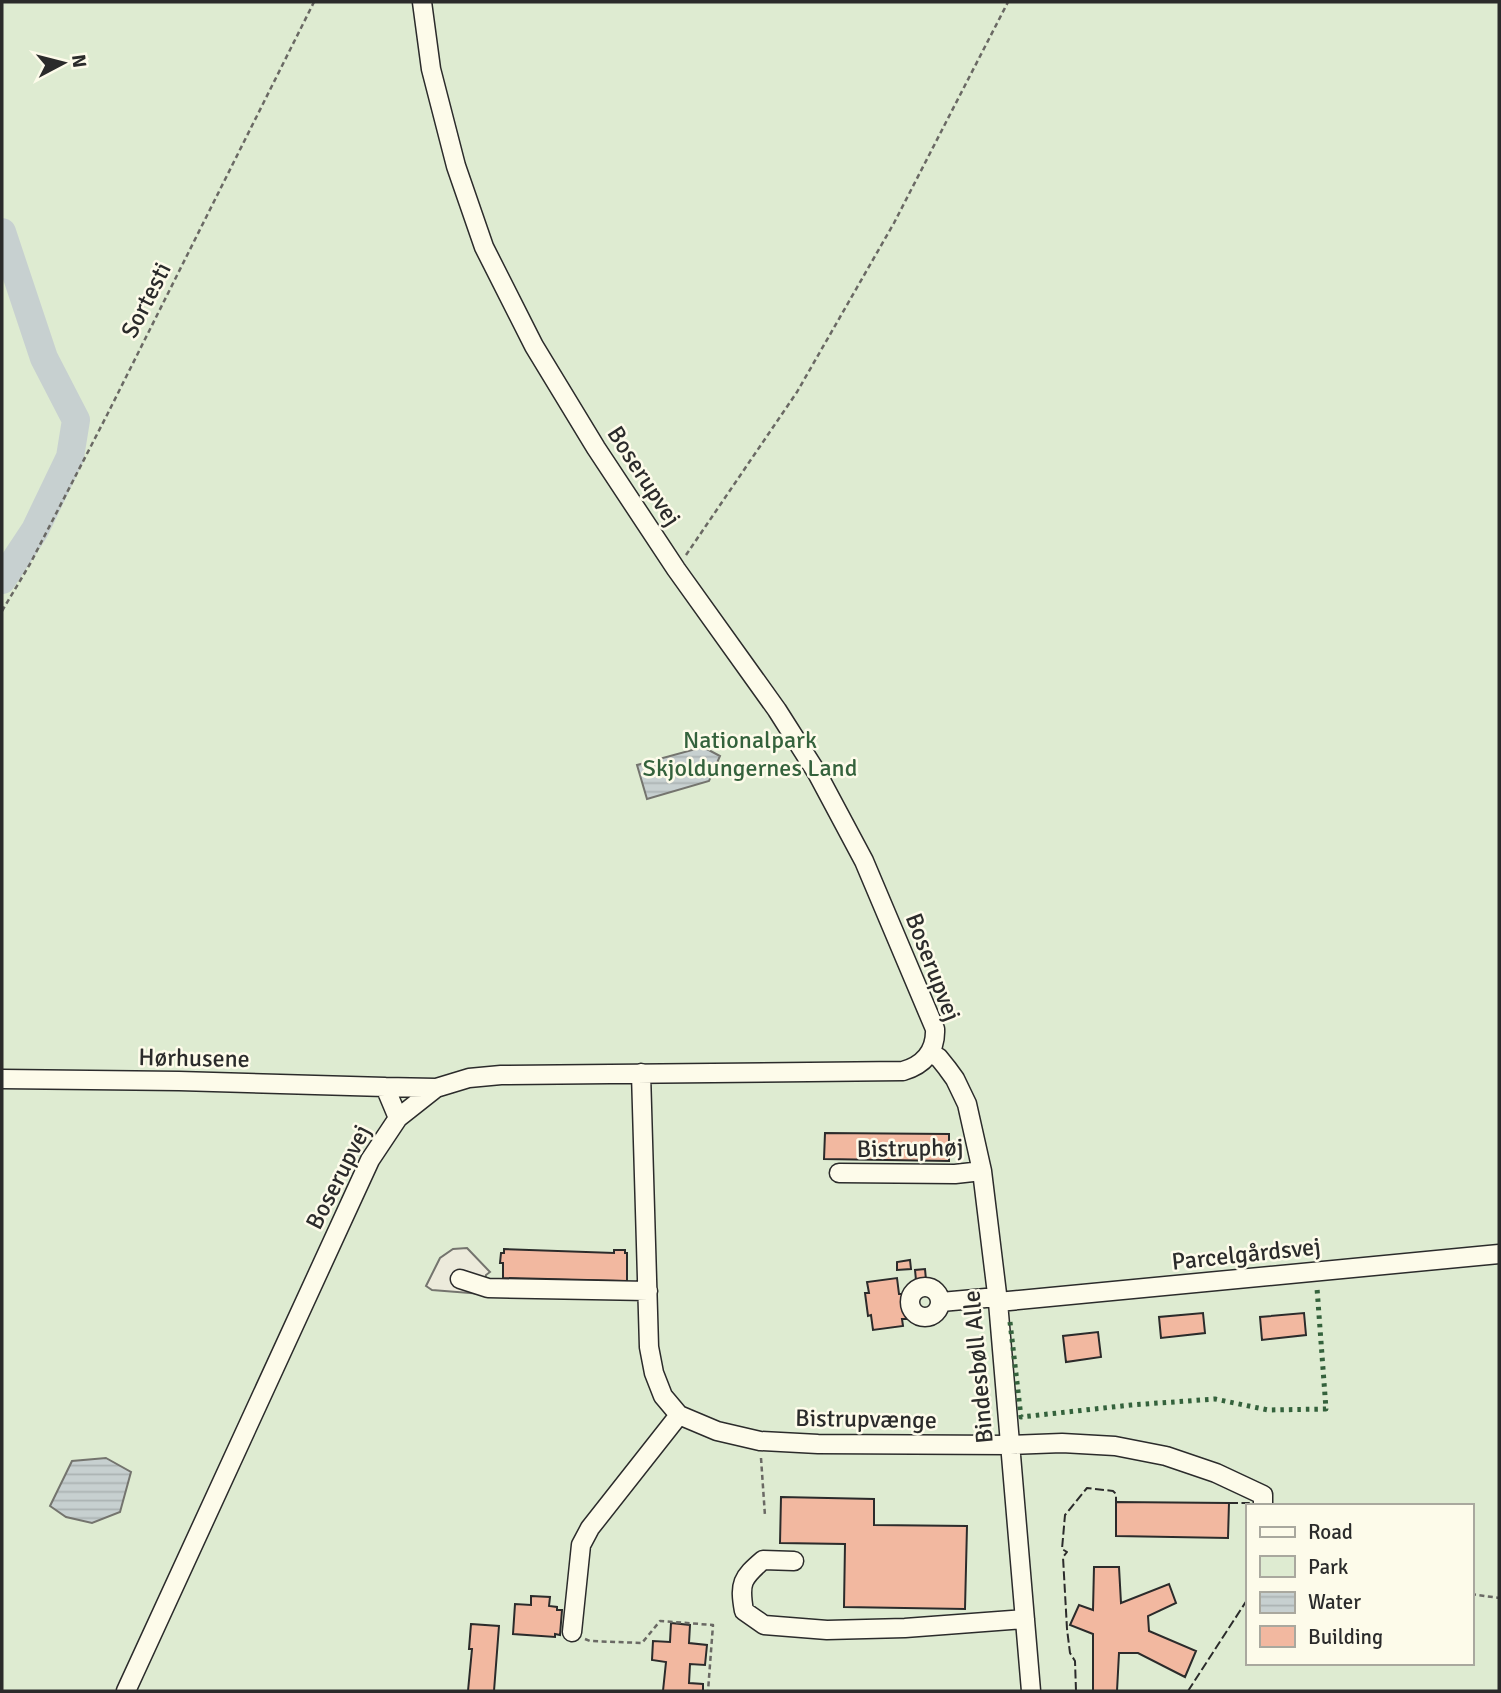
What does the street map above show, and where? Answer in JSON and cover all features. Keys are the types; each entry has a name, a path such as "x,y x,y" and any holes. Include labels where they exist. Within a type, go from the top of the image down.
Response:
{"street":[{"name":"Boserupvej","path":"126,1691 370,1160 398,1118 436,1088 469,1078 501,1075 903,1070 918,1065 931,1053 934,1041 935,1029 864,861 817,773 777,710 676,569 596,448 534,346 484,247 456,166 431,69 422,2"},
{"name":"Bindesbøll Alle","path":"931,1053 947,1068 967,1104 982,1171 997,1300 1031,1691"},
{"path":"572,1632 581,1545 590,1528 679,1415 663,1396 654,1373 649,1347 641,1073"},
{"name":"Hørhusene","path":"2,1079 436,1088"},
{"path":"385,1087 398,1118"},
{"name":"Bistruphøj","path":"839,1173 955,1174 982,1171"},
{"name":"Parcelgårdsvej","path":"941,1302 997,1300 1499,1254"},
{"path":"460,1279 488,1288 648,1291"},
{"name":"Bistrupvænge","path":"679,1415 717,1431 760,1441 1010,1446 1062,1443 1115,1446 1166,1456 1216,1473 1263,1500"},
{"path":"794,1561 763,1560 748,1573 740,1590 744,1611 764,1625 827,1630 1025,1619"}],"path":[{"name":"Sortesti","path":"2,611 30,564 107,415 314,2"},
{"path":"676,569 797,392 894,223 1008,2"},
{"path":"760,1441 765,1516"},
{"path":"1473,1594 1499,1598"},
{"path":"572,1632 590,1641 642,1643 660,1621 713,1625 708,1691"}],"green space":[{"name":"Nationalpark Skjoldungernes Land","path":"2,2 1499,2 1499,1691 2,1691"}],"shaded area":[{"path":"467,1248 490,1272 486,1275 482,1294 432,1290 426,1286 440,1258 453,1249"}],"water":[{"path":"703,747 720,756 709,781 647,799 637,765"},
{"path":"106,1458 131,1472 120,1512 92,1523 66,1517 50,1506 72,1461"}],"building":[{"path":"825,1133 949,1134 949,1161 824,1159"},
{"path":"504,1249 614,1253 614,1250 625,1250 627,1281 503,1278 503,1263 500,1263"},
{"path":"910,1260 911,1269 897,1270 897,1262"},
{"path":"925,1269 926,1280 916,1280 915,1270"},
{"path":"897,1278 899,1294 903,1294 906,1319 902,1319 903,1326 873,1330 865,1293 869,1293 867,1282"},
{"path":"1203,1313 1205,1333 1161,1338 1159,1317"},
{"path":"1304,1313 1306,1335 1262,1340 1260,1317"},
{"path":"1098,1332 1101,1357 1066,1362 1063,1336"},
{"path":"781,1497 874,1499 874,1525 967,1526 965,1609 844,1607 845,1544 780,1543"},
{"path":"1116,1502 1229,1503 1228,1538 1116,1536"},
{"path":"1094,1567 1119,1567 1121,1603 1169,1584 1176,1603 1148,1616 1149,1631 1196,1651 1185,1677 1138,1653 1119,1653 1117,1691 1093,1691 1093,1634 1070,1625 1079,1605 1093,1610"},
{"path":"531,1596 550,1597 549,1606 562,1610 560,1635 555,1634 555,1637 513,1634 515,1604 531,1605"},
{"path":"671,1623 690,1625 689,1643 707,1645 705,1665 690,1664 689,1683 703,1684 703,1691 663,1691 666,1662 652,1660 653,1641 670,1642"},
{"path":"471,1624 499,1626 494,1691 468,1691 472,1649 469,1649"}],"waterway":[{"path":"2,232 44,358 76,420 70,457 35,530 2,580"}],"hedge":[{"path":"1010,1322 1021,1417 1215,1399 1268,1410 1326,1409 1317,1288"}],"fence":[{"path":"1076,1691 1075,1661 1070,1653 1067,1629 1063,1557 1067,1552 1062,1549 1065,1515 1087,1488 1113,1491 1116,1494 1116,1502"},
{"path":"1229,1503 1249,1504"},
{"path":"1188,1691 1246,1602"}]}
